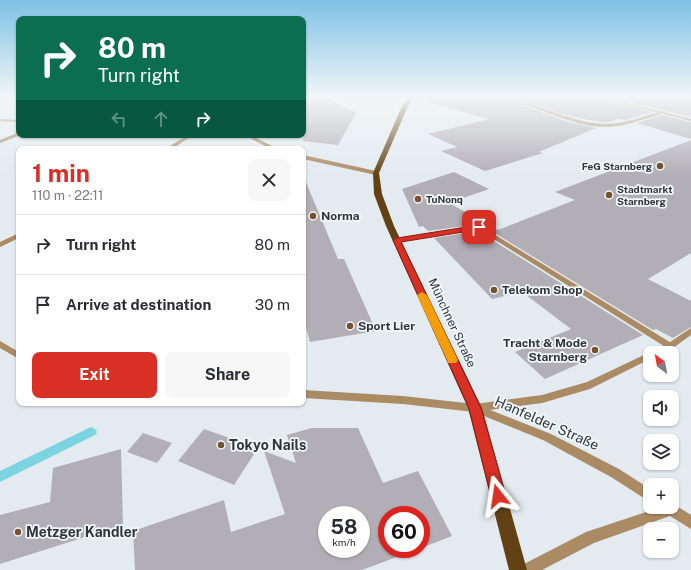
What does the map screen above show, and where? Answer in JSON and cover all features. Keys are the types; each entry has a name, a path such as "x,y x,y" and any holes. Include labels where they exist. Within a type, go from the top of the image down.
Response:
{"main road":[{"name":"Münchner Straße","path":"398,123 376,173 378,194 397,240 475,408 518,570"}],"street":[{"path":"586,123 616,125 624,123"},
{"path":"0,142 16,135"},
{"path":"173,146 186,138"},
{"path":"252,138 269,146"},
{"path":"306,158 376,173"},
{"path":"397,240 479,227 670,346 691,331"},
{"path":"0,245 16,237"},
{"path":"0,344 16,354"},
{"path":"475,408 542,400 590,385 643,358"},
{"name":"Hanfelder Straße","path":"306,394 403,400 475,408 547,437 615,473 643,491"},
{"path":"527,570 591,537 652,514"},
{"path":"677,514 691,523"}],"building":[{"path":"306,123 351,123 338,145 303,141 303,138 306,138"},
{"path":"474,123 571,123 596,128 539,152 543,153 485,171 441,151 457,147 428,134"},
{"path":"637,123 691,123 691,139"},
{"path":"691,140 691,253 648,279 691,301 691,327 673,338 656,329 653,330 480,224 428,231 423,226 419,227 402,189 454,172 489,189 449,203 498,230 575,200 555,192"},
{"path":"306,182 338,259 344,259 376,331 310,342 306,328"},
{"path":"478,231 643,335 545,379 515,352 571,329 522,292 492,299 434,238"},
{"path":"312,428 358,428 383,483 418,471 452,536 430,545 430,506 378,506 378,558 394,558 362,570 135,570 133,531 224,500 231,532 285,514 264,451 296,463 287,435"},
{"path":"204,429 258,448 234,485 178,461"},
{"path":"143,433 172,443 157,463 127,452"},
{"path":"121,449 123,525 0,564 0,515 50,502 53,468"}],"waterway":[{"path":"0,477 91,432"}],"slow traffic":[{"path":"422,295 452,360"}],"place":[{"name":"FeG Starnberg","path":"660,166"},
{"name":"Stadtmarkt Starnberg","path":"609,195"},
{"name":"TuNonq","path":"418,199"},
{"name":"Norma","path":"313,216"},
{"name":"Telekom Shop","path":"494,290"},
{"name":"Sport Lier","path":"350,326"},
{"name":"Tracht & Mode Starnberg","path":"595,350"},
{"name":"Tokyo Nails","path":"221,445"},
{"name":"Metzger Kandler","path":"18,532"}],"route":[{"path":"479,227 397,240 475,408 498,496"}]}
